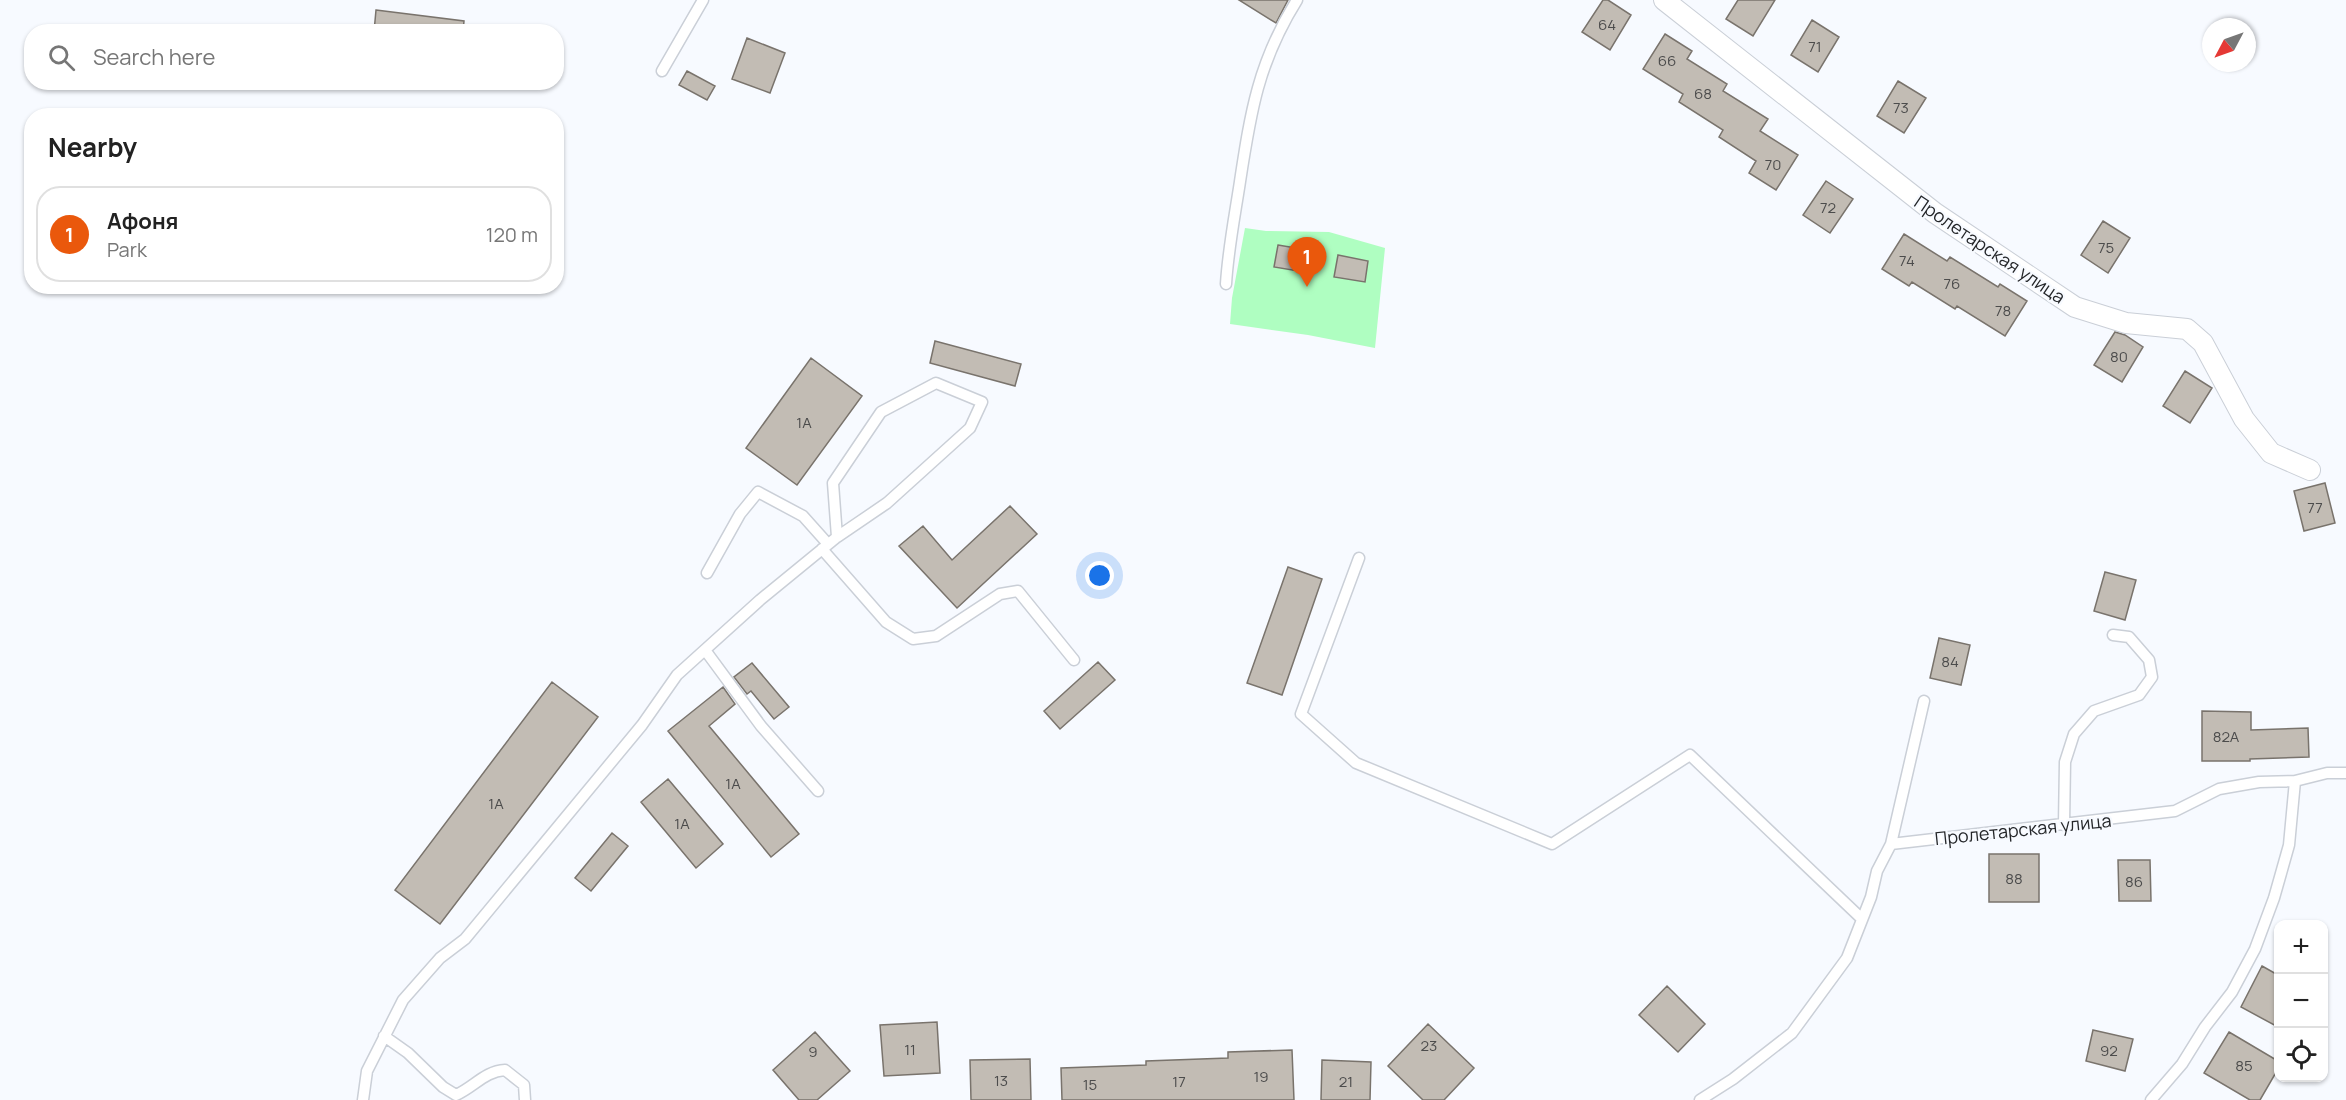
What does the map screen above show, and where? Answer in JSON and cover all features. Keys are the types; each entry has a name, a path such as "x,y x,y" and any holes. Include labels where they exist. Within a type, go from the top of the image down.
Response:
{"street":[{"name":"Пролетарская улица","path":"1664,0 1935,213 2075,307 2126,323 2187,329 2203,343 2244,419 2271,453 2310,470"}],"lane":[{"path":"662,71 703,0"},
{"path":"1226,284 1249,120 1264,64 1297,0"},
{"path":"363,1100 367,1071 403,1000 440,958 465,939 642,725 677,675 760,600 829,543 887,503 970,428 982,402 936,383 881,412 833,483 829,543"},
{"path":"707,573 740,514 758,492 803,516 829,543 886,622 913,639 936,636 1000,594 1018,591 1074,660"},
{"path":"1359,558 1301,714 1356,763 1552,844 1690,755 1862,919"},
{"path":"2064,825 2065,762 2074,734 2094,711 2139,695 2152,677 2149,660 2129,637 2113,635"},
{"path":"705,650 761,726 818,791"},
{"path":"1700,1100 1733,1079 1792,1034 1847,958 1871,897 1877,871 1891,844 1924,701"},
{"name":"Пролетарская улица","path":"1891,844 2175,811 2219,789 2259,782 2295,781 2327,774 2346,773"},
{"path":"2151,1100 2182,1064 2205,1027 2232,992 2255,949 2274,898 2289,845 2295,781"},
{"path":"384,1036 408,1053 443,1087 456,1095 468,1090 484,1075 495,1070 505,1070 524,1085 525,1100"}],"green space":[{"path":"1245,228 1266,231 1329,232 1385,248 1375,348 1308,335 1230,324 1232,298"}],"building":[{"path":"1239,0 1288,0 1276,23"},
{"path":"1603,0 1608,0 1631,15 1610,50 1582,32"},
{"path":"1738,0 1775,0 1753,36 1726,19"},
{"path":"376,10 464,21 464,24 375,24"},
{"path":"1812,20 1839,37 1818,72 1791,55"},
{"path":"1665,34 1692,51 1687,59 1727,84 1723,91 1768,119 1760,131 1798,155 1776,190 1749,173 1756,161 1719,137 1723,130 1679,102 1683,94 1643,69"},
{"path":"747,38 785,53 770,93 732,79"},
{"path":"687,71 715,86 707,100 679,85"},
{"path":"1898,81 1926,98 1904,133 1877,116"},
{"path":"1826,181 1853,199 1830,233 1803,215"},
{"path":"2103,221 2130,238 2108,273 2081,255"},
{"path":"1904,234 1947,261 1950,257 1998,287 2000,284 2027,301 2005,336 1957,306 1955,309 1912,282 1909,286 1882,269"},
{"path":"1278,245 1308,250 1304,272 1274,267"},
{"path":"1338,255 1368,261 1365,282 1334,277"},
{"path":"2115,332 2125,335 2143,347 2122,382 2094,365"},
{"path":"935,341 1021,364 1015,386 930,363"},
{"path":"811,358 862,396 797,485 746,448"},
{"path":"2185,371 2212,388 2190,423 2163,406"},
{"path":"2325,483 2335,523 2304,531 2294,491"},
{"path":"1010,506 1037,534 957,608 899,546 923,526 952,560"},
{"path":"1288,567 1322,579 1282,695 1247,683"},
{"path":"2105,572 2136,580 2125,620 2094,611"},
{"path":"1939,638 1970,645 1961,685 1930,678"},
{"path":"1098,662 1115,680 1060,729 1044,711"},
{"path":"752,663 789,707 774,719 751,691 747,694 734,677"},
{"path":"552,682 598,717 440,924 395,890"},
{"path":"723,687 735,704 709,726 799,834 771,857 668,731"},
{"path":"2202,711 2251,712 2251,730 2308,728 2309,757 2202,761"},
{"path":"668,779 723,844 696,868 641,802"},
{"path":"612,833 628,846 591,891 575,878"},
{"path":"1989,854 2039,854 2039,902 1989,902"},
{"path":"2118,860 2150,860 2151,901 2119,901"},
{"path":"2262,966 2274,973 2274,1025 2241,1007"},
{"path":"1667,986 1705,1024 1678,1052 1639,1015"},
{"path":"937,1022 940,1073 884,1076 880,1025"},
{"path":"1428,1024 1474,1068 1444,1100 1423,1100 1388,1066"},
{"path":"2093,1030 2133,1039 2125,1071 2086,1061"},
{"path":"815,1032 850,1071 817,1100 799,1100 773,1070"},
{"path":"2229,1032 2274,1059 2274,1076 2260,1100 2250,1100 2204,1073"},
{"path":"1292,1050 1294,1100 1062,1100 1061,1068 1146,1065 1146,1061 1228,1058 1228,1052"},
{"path":"1030,1059 1031,1100 971,1100 970,1060"},
{"path":"1322,1060 1371,1062 1370,1100 1321,1100"}],"place":[{"name":"Афоня","path":"1307,287"}]}
